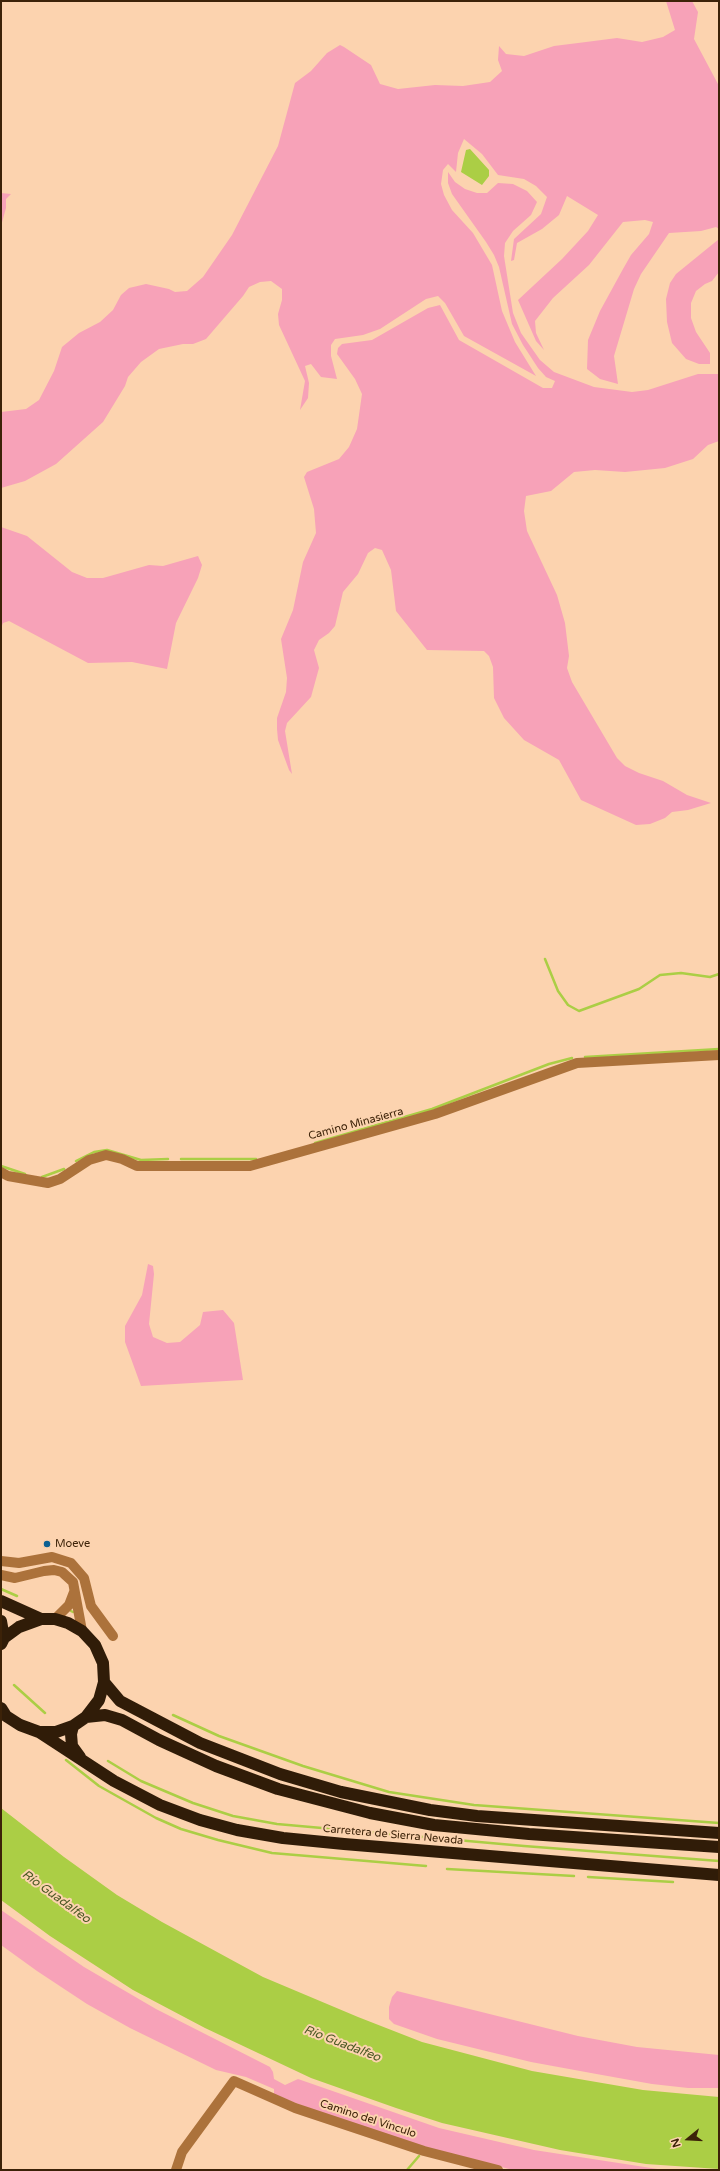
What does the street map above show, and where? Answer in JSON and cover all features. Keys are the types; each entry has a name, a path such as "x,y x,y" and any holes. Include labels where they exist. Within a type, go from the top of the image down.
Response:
{"highway":[{"path":"1,1601 41,1619"},
{"path":"1,1708 6,1716 20,1726 38,1732 56,1732 73,1726 86,1717 99,1700 104,1682 102,1662 95,1645 82,1631 68,1623 55,1619 41,1619 18,1627 3,1641"},
{"path":"1,1621 3,1641"},
{"path":"104,1682 120,1701 200,1743 280,1774 341,1792 430,1810 477,1816 719,1833"},
{"path":"86,1717 105,1715 122,1720 159,1740 216,1766 278,1789 370,1813 434,1825 529,1834 719,1847"},
{"name":"Carretera de Sierra Nevada","path":"73,1726 71,1734 72,1746 82,1759"},
{"name":"Carretera de Sierra Nevada","path":"38,1732 114,1781 160,1805 200,1820 245,1832 283,1838 359,1846 719,1875"}],"street":[{"name":"Camino Minasierra","path":"1,1172 8,1176 48,1183 60,1179 89,1160 106,1155 122,1159 137,1166 250,1166 435,1114 577,1063 719,1055"},
{"path":"1,1561 19,1563 52,1557 71,1563 84,1578 91,1606 113,1636"},
{"path":"1,1576 16,1578 54,1570 62,1572 68,1576 73,1582 82,1631"},
{"path":"55,1619 69,1605 74,1590"},
{"name":"Camino del Vínculo","path":"176,2170 182,2152 234,2081 295,2108 424,2151 498,2170"}],"shaded area":[{"path":"666,1 692,1 698,12 694,39 719,86 719,229 716,227 701,231 669,233 641,274 634,289 614,356 618,384 600,379 587,369 588,340 600,311 623,269 631,255 649,234 653,222 645,220 623,222 589,265 553,298 535,321 536,333 544,350 536,341 518,300 562,259 588,231 598,215 567,196 559,215 542,229 517,243 514,260 511,261 514,239 541,214 547,197 536,186 524,179 498,175 482,154 464,139 458,153 456,172 448,164 443,170 441,184 444,195 452,210 473,233 492,265 502,311 515,342 536,376 464,336 445,303 438,296 426,299 380,329 363,335 335,339 331,345 331,356 337,379 321,377 311,364 305,366 309,383 308,398 300,410 305,381 279,325 278,314 282,300 282,289 271,281 260,282 249,287 206,339 193,344 183,344 159,349 141,362 128,377 125,386 103,422 56,464 25,481 1,488 1,412 26,409 39,400 54,371 62,347 79,333 100,322 113,310 121,295 129,288 146,284 169,289 175,292 187,291 203,277 232,235 278,146 295,83 311,71 327,53 340,45 344,47 371,65 380,84 398,89 435,85 463,86 490,82 502,71 498,60 499,46 506,54 524,56 554,46 617,38 642,42 663,37 675,30"},
{"path":"448,172 455,182 465,189 477,193 487,193 498,183 513,184 527,191 537,202 531,215 513,231 505,243 504,256 513,313 521,333 540,360 554,372 594,387 632,392 648,390 698,374 719,374 719,441 708,445 693,459 665,468 625,472 595,470 574,472 551,491 526,496 524,511 527,531 557,595 565,623 569,656 567,668 572,682 617,758 625,766 639,773 663,781 687,795 711,803 688,810 672,812 665,818 650,824 636,825 581,800 559,760 524,740 504,718 494,698 493,667 489,656 484,651 427,650 396,611 391,570 382,550 375,548 368,553 358,574 343,592 335,626 329,633 319,640 314,650 319,668 311,697 287,723 285,731 292,774 289,770 278,740 277,729 277,718 286,692 287,678 281,639 293,610 303,562 316,533 314,509 304,477 307,472 339,459 349,447 357,429 362,394 355,379 337,354 338,348 342,344 372,340 428,308 440,305 459,340 543,388 552,388 555,381 546,377 538,368 523,345 512,324 499,267 494,255 452,194 448,183"},
{"path":"1,193 11,194 6,199 6,208 1,226"},
{"path":"719,239 719,272 712,281 696,291 691,303 691,318 696,332 710,353 710,364 699,364 686,359 672,343 667,322 666,299 670,283 676,274"},
{"path":"1,527 27,536 72,572 87,578 103,578 149,565 163,566 198,556 202,565 198,578 176,623 167,669 132,662 88,663 9,621 3,623 1,628"},
{"path":"148,1264 153,1266 154,1274 149,1324 153,1337 167,1343 180,1342 200,1325 203,1312 223,1310 234,1323 243,1380 141,1386 125,1342 125,1326 142,1295"},
{"path":"1,1910 84,1967 156,2009 270,2067 273,2072 274,2079 285,2085 298,2079 439,2128 534,2150 664,2170 513,2170 428,2148 333,2117 274,2095 274,2089 246,2077 216,2070 130,2028 87,2004 37,1971 1,1945"},
{"path":"397,1991 578,2036 637,2047 719,2055 719,2088 688,2088 652,2084 531,2062 437,2039 394,2024 389,2019 389,2007 392,1997"}],"water":[{"path":"470,149 489,170 489,176 482,185 461,172 466,150"},
{"name":"Río Guadalfeo","path":"1,1808 64,1857 117,1895 162,1922 263,1977 358,2017 422,2042 532,2071 643,2090 719,2097 719,2169 646,2164 560,2150 442,2123 311,2078 205,2028 133,1990 50,1936 1,1900"}],"waterway":[{"path":"545,959 558,991 568,1005 579,1011 639,989 660,975 681,973 710,977 719,974"},
{"path":"585,1057 719,1049"},
{"path":"315,1143 432,1109 549,1064 572,1058"},
{"path":"76,1161 94,1152 107,1150 141,1160 168,1159"},
{"path":"181,1159 256,1159"},
{"path":"1,1166 25,1174"},
{"path":"42,1177 64,1169"},
{"path":"1,1589 17,1596"},
{"path":"14,1685 45,1713"},
{"path":"173,1715 219,1736 303,1766 389,1792 474,1805 719,1823"},
{"path":"66,1760 99,1786 156,1818 181,1829 218,1840 272,1853 426,1866"},
{"path":"108,1761 141,1781 193,1803 233,1816 277,1824 524,1846 719,1861"},
{"path":"447,1869 574,1876"},
{"path":"588,1877 673,1882"},
{"path":"407,2170 419,2156"}],"place":[{"name":"Moeve","path":"47,1544"}]}
